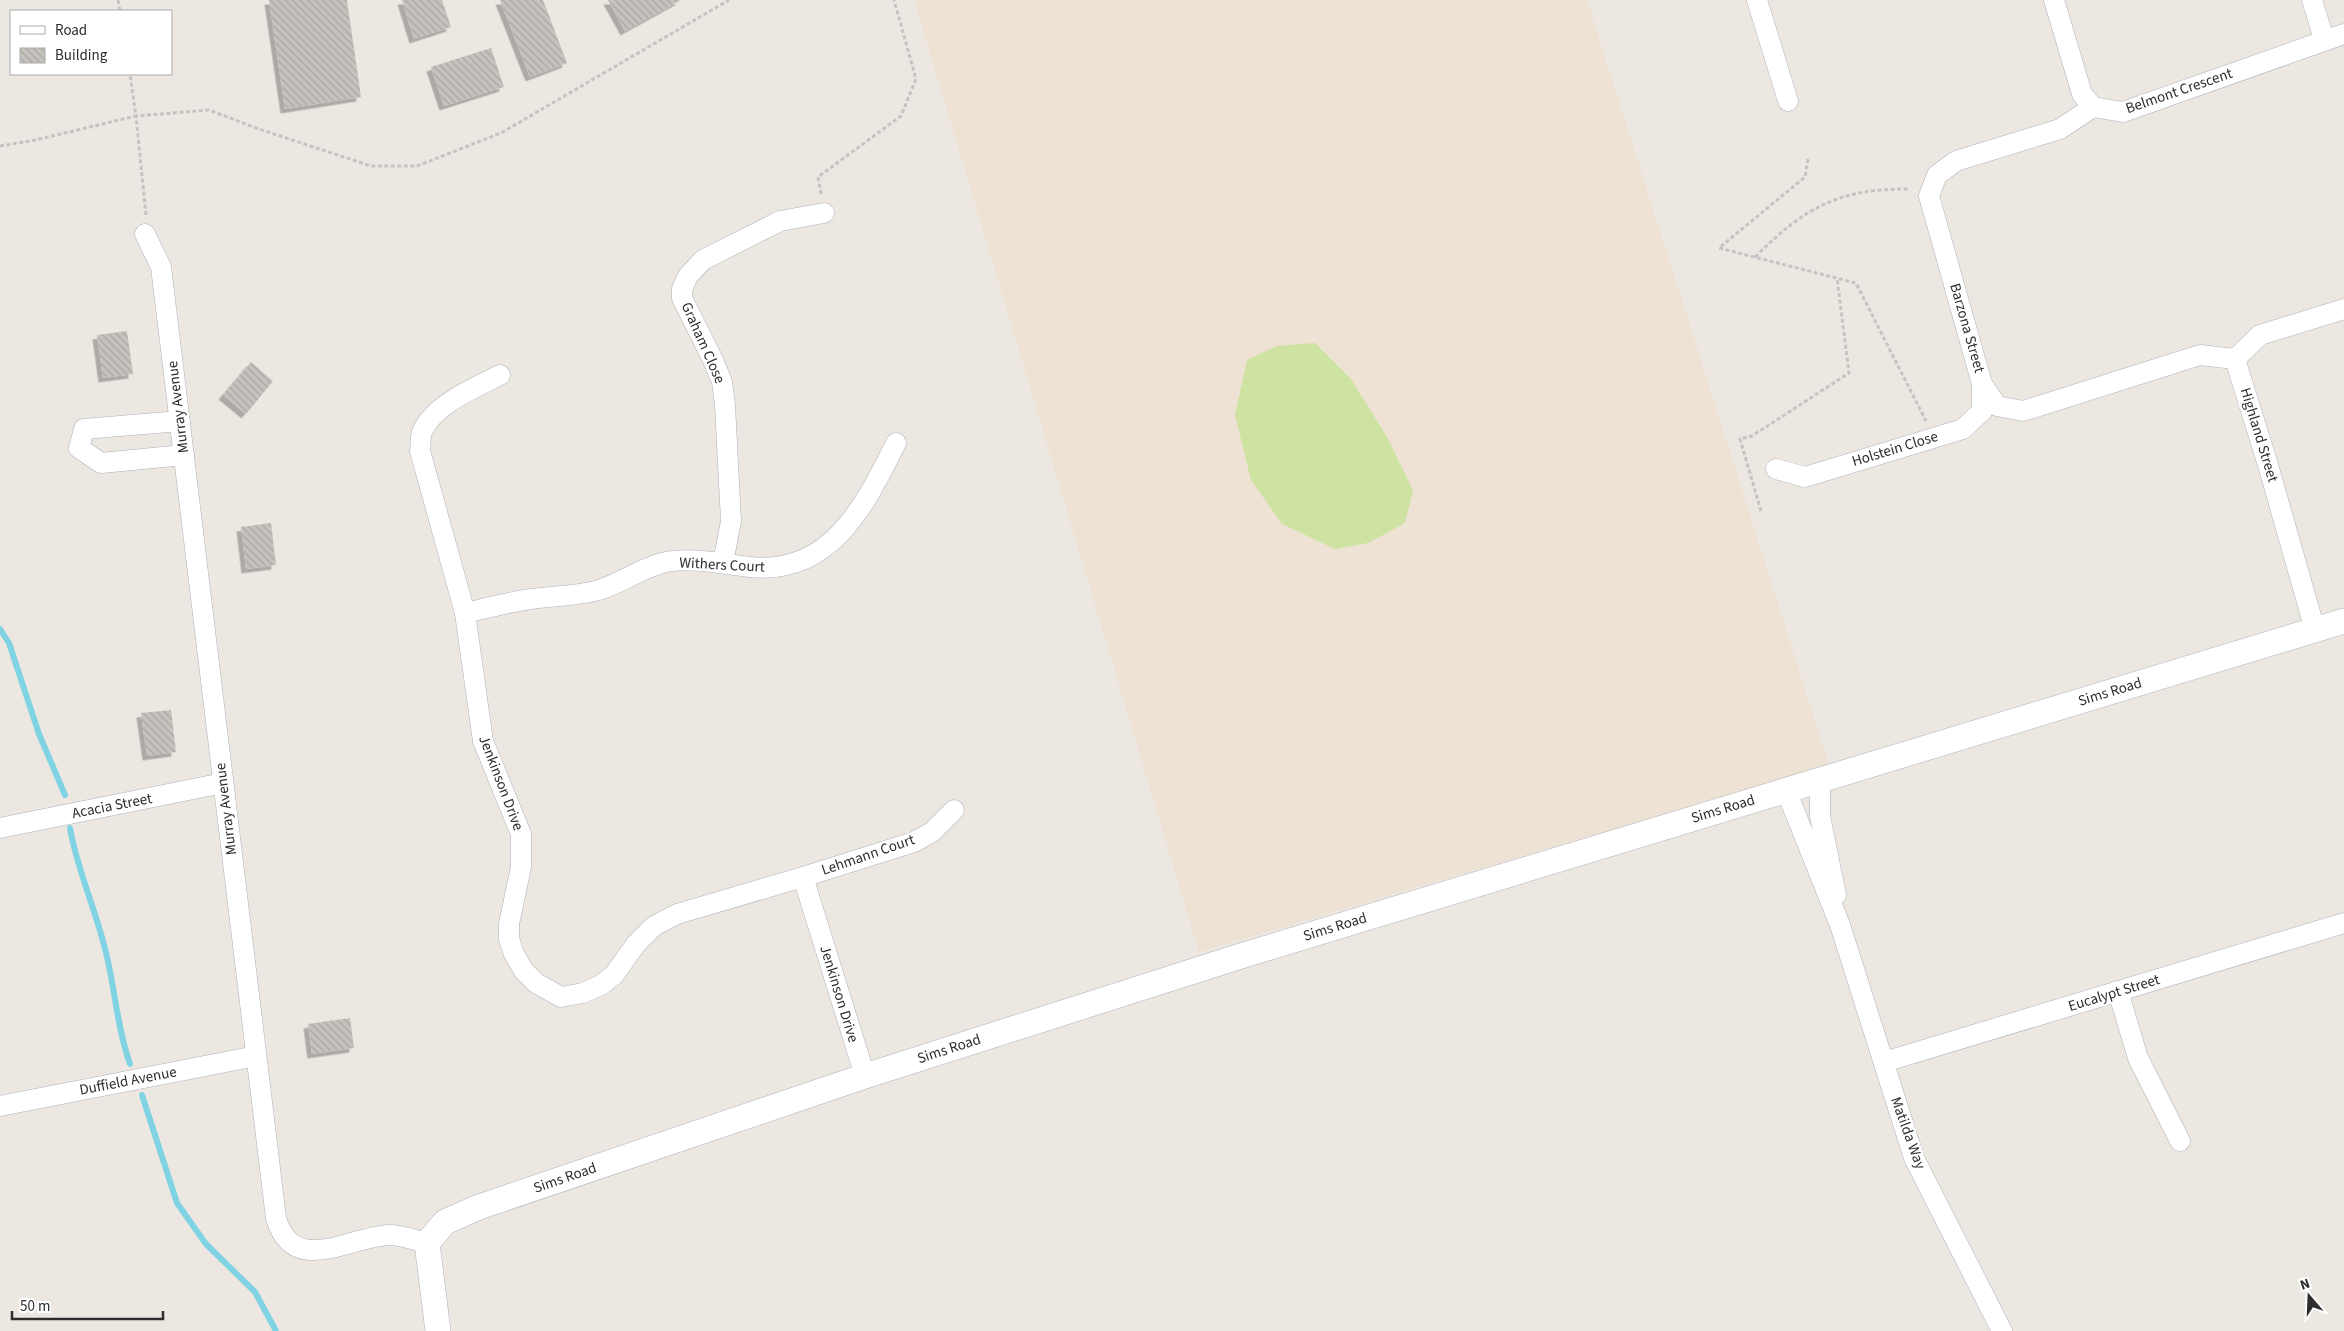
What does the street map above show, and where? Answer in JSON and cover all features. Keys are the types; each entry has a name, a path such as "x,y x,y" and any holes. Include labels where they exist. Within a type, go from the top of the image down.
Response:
{"street":[{"path":"1757,0 1788,101"},
{"path":"2054,0 2082,94 2093,107"},
{"path":"2312,0 2324,39"},
{"name":"Belmont Crescent","path":"2093,107 2123,112 2324,39 2344,34"},
{"name":"Barzona Street","path":"2093,107 2060,129 1956,161 1937,175 1930,196 1982,384 1997,406 2023,411 2200,355 2235,359"},
{"name":"Graham Close","path":"723,563 731,521 726,405 722,382 685,307 682,289 691,271 703,260 780,221 824,213"},
{"name":"Murray Avenue","path":"145,234 161,267 276,1218 281,1235 296,1247 312,1251 390,1235 427,1243"},
{"path":"2235,359 2260,335 2344,309"},
{"name":"Highland Street","path":"2235,359 2268,465 2315,630"},
{"name":"Jenkinson Drive","path":"500,375 455,398 429,420 421,433 420,451 464,613 483,741 521,834 521,867 509,924 509,939 514,954 524,971 536,983 561,997 583,993 601,985 614,974 636,944 654,926 677,914 803,877 865,1076"},
{"name":"Holstein Close","path":"1776,469 1805,477 1963,428 1982,411 1982,384"},
{"path":"180,421 84,429 79,448 101,463 184,455"},
{"name":"Withers Court","path":"464,613 530,599 597,590 663,563 723,563 751,567 782,567 825,548 844,529 872,491 896,443"},
{"name":"Sims Road","path":"427,1243 445,1222 480,1207 865,1076 1244,955 2344,621"},
{"name":"Matilda Way","path":"1820,780 1820,816 1834,878 1840,925"},
{"name":"Acacia Street","path":"0,828 223,783"},
{"name":"Matilda Way","path":"1786,790 1840,925 1914,1158 2002,1331"},
{"name":"Lehmann Court","path":"803,877 914,842 932,832 954,810"},
{"name":"Eucalypt Street","path":"1884,1062 2344,923"},
{"path":"2118,991 2138,1058 2180,1141"},
{"name":"Duffield Avenue","path":"0,1106 256,1056"},
{"path":"427,1243 438,1331"}],"path":[{"path":"0,146 35,140 136,116 209,110 256,128 371,166 417,166 500,133 729,0"},
{"path":"824,213 818,177 902,116 916,79 894,0"},
{"path":"130,75 146,212 145,234"},
{"path":"1808,159 1805,177 1719,248 1856,283 1927,423"},
{"path":"1754,257 1777,234 1803,214 1839,197 1884,189 1914,190"},
{"path":"1762,511 1740,440 1752,436 1848,373 1837,278"}],"shaded area":[{"path":"914,0 1587,0 1829,765 1199,952"}],"green space":[{"path":"1315,343 1351,379 1387,437 1413,490 1405,523 1368,543 1335,549 1282,524 1251,480 1235,415 1247,360 1277,346"}],"building":[{"path":"269,0 347,0 361,97 285,109"},
{"path":"402,0 442,0 451,27 414,39"},
{"path":"500,0 543,0 567,63 530,77"},
{"path":"608,0 681,0 625,31"},
{"path":"491,48 504,87 444,106 431,67"},
{"path":"127,331 133,374 103,378 97,335"},
{"path":"251,362 273,381 246,414 223,395"},
{"path":"271,523 276,565 246,569 241,527"},
{"path":"171,710 176,752 147,756 141,713"},
{"path":"350,1018 354,1048 312,1054 308,1024"}],"waterway":[{"path":"0,629 9,643 39,734 65,795"},
{"path":"70,828 77,858 104,945 125,1049 130,1064"},
{"path":"142,1095 177,1203 206,1244 255,1292 276,1331"}]}
